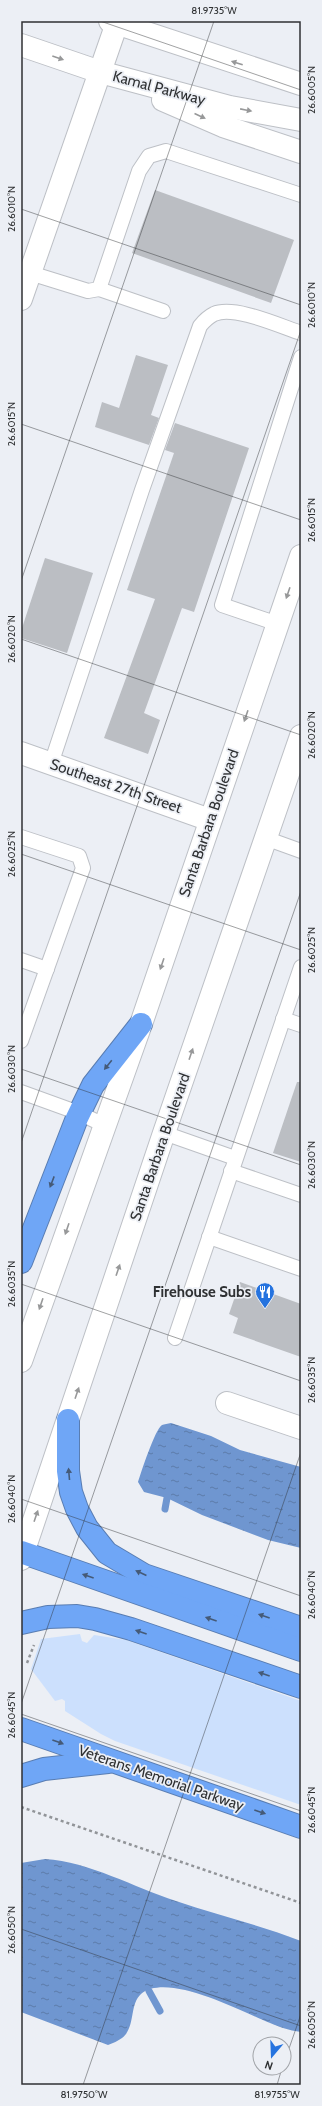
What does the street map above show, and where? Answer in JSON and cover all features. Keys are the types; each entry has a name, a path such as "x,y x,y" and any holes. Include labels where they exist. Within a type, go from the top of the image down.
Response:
{"highway":[{"path":"21,1262 80,1113 93,1085 141,1024"},
{"path":"68,1420 68,1471 71,1492 76,1509 87,1528 107,1553 144,1575 301,1628"},
{"path":"22,1555 301,1650"},
{"path":"21,1623 48,1617 77,1616 95,1618 301,1687"},
{"name":"Veterans Memorial Parkway","path":"21,1729 301,1826"},
{"path":"21,1776 44,1769 114,1762"}],"main road":[{"path":"21,299 100,72 113,22 301,84"},
{"name":"Kamal Parkway","path":"21,45 100,72 230,107 301,120"},
{"path":"100,72 223,126 301,152"},
{"name":"Santa Barbara Boulevard","path":"21,1361 141,1024 301,556"},
{"name":"Santa Barbara Boulevard","path":"22,1555 164,1133 301,736"},
{"name":"Southeast 27th Street","path":"21,754 210,820"},
{"path":"226,1403 301,1428"}],"lane":[{"path":"99,288 139,171 149,156 166,151 301,195"},
{"path":"30,273 88,291 99,288 163,311"},
{"path":"51,764 142,490 200,326 215,313 228,312 242,314 301,332"},
{"path":"278,624 222,606 301,357"},
{"path":"21,837 79,856 83,868 21,1041"},
{"path":"265,838 301,851"},
{"path":"21,960 47,969"},
{"path":"175,1338 301,967"},
{"path":"283,1019 301,1025"},
{"path":"21,1092 80,1113 104,1125"},
{"path":"164,1133 301,1195"},
{"path":"209,1237 301,1269"}],"path":[{"path":"27,1663 34,1643"},
{"path":"21,1807 301,1903"}],"shaded area":[{"path":"80,1634 82,1641 87,1643 94,1635 126,1640 301,1701 301,1805 115,1741 101,1734 65,1711 65,1701 62,1699 55,1701 31,1669 41,1639"}],"water":[{"path":"171,1423 211,1436 240,1450 301,1467 301,1548 268,1540 202,1515 167,1498 144,1492 138,1482 148,1452 159,1428 162,1425"},
{"path":"45,1859 62,1861 95,1870 176,1901 301,1941 301,2032 269,2023 211,1998 171,1988 154,1988 141,1994 135,2004 131,2022 126,2033 120,2039 108,2045 21,2012 21,1863"}],"building":[{"path":"155,190 294,240 271,303 132,253"},
{"path":"136,355 168,365 151,415 159,418 149,445 95,427 102,402 119,408"},
{"path":"175,423 249,448 194,612 182,608 144,713 160,720 148,754 104,738 155,599 127,590 174,453 165,450"},
{"path":"45,558 93,573 67,653 21,638 21,631"},
{"path":"297,1082 301,1082 301,1162 273,1153"},
{"path":"240,1282 301,1304 301,1357 233,1333 238,1318 229,1314"}],"waterway":[{"path":"165,1509 167,1498"},
{"path":"149,1991 160,2011"}],"place":[{"name":"Firehouse Subs","path":"265,1309"}]}
